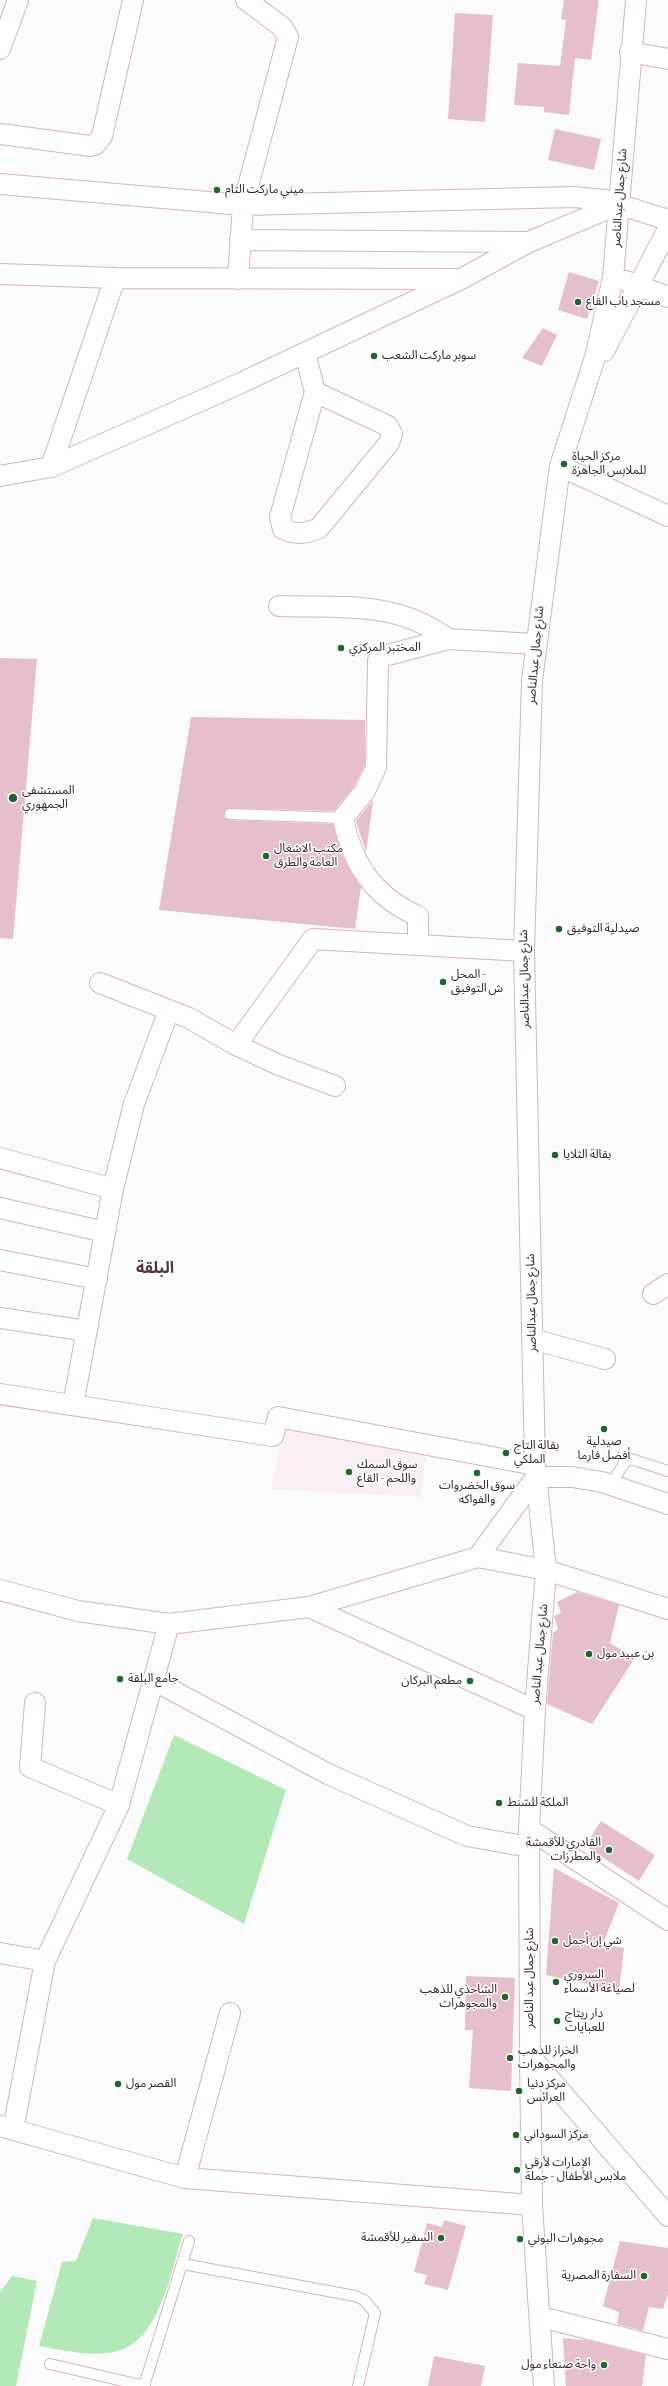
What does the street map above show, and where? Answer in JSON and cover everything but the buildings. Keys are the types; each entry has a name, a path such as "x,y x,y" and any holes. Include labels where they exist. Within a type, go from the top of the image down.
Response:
{"street":[{"path":"0,49 18,0"},
{"path":"0,134 90,146 96,144 102,136 133,0"},
{"path":"238,279 243,205 288,37 282,27 246,0"},
{"name":"شارع جمال عبدالناصر","path":"546,1570 536,1471 524,951 531,688 535,644 560,466 604,323 613,277 630,52 636,0"},
{"path":"630,52 668,59"},
{"path":"0,184 243,205 574,197 619,204 668,220"},
{"path":"0,476 50,467 305,353 461,279 529,242 619,204"},
{"name":"شارع جمال عبدالناصر","path":"583,392 668,229"},
{"path":"240,240 529,242"},
{"path":"0,274 115,278 461,279"},
{"path":"613,277 639,285 668,297"},
{"path":"50,467 115,278"},
{"path":"305,353 316,392 280,516 284,529 295,534 308,533 319,528 389,443 392,434 388,426 316,392"},
{"path":"560,466 668,516"},
{"path":"279,606 385,610 414,618 432,627 448,639"},
{"path":"418,945 418,916 397,907 361,870 347,838 343,818 365,791 376,767 378,662 384,656 448,639 535,644"},
{"path":"236,1045 313,939 524,951"},
{"path":"100,984 189,1018 236,1045 279,1065 335,1086"},
{"path":"73,1405 113,1189 134,1104 169,1010"},
{"path":"0,1158 113,1189"},
{"path":"0,1208 105,1232"},
{"path":"0,1260 97,1280"},
{"path":"0,1318 87,1331"},
{"path":"532,1339 605,1359"},
{"path":"0,1394 273,1436 278,1417 536,1471 612,1485 668,1504"},
{"path":"478,1557 536,1471"},
{"path":"0,1590 78,1610 169,1624 309,1607 478,1557 546,1570 668,1609"},
{"name":"شارع جمال عبد الناصر","path":"544,2386 541,2317 532,2206 529,1838 535,1710 546,1570"},
{"path":"309,1607 535,1710"},
{"path":"169,1624 119,1805 46,1960 7,2128 185,2178 532,2206"},
{"path":"154,1680 328,1774 467,1836 529,1838 668,1920"},
{"path":"35,1703 30,1767 119,1805"},
{"path":"0,1953 46,1960"},
{"path":"185,2178 230,2013"},
{"path":"530,2056 668,2216"},
{"path":"541,2317 668,2348"}],"lane":[{"path":"230,814 343,818"},
{"path":"612,1485 624,1463 632,1459 668,1470"},
{"path":"50,2364 144,2386 184,2264 189,2241"},
{"path":"184,2264 355,2296 364,2300 375,2313 358,2386"}],"shaded area":[{"name":"سوق السمك واللحم - القاع","path":"285,1425 426,1454 421,1497 271,1489"}],"green space":[{"path":"174,1735 286,1790 244,1924 127,1859"},
{"path":"93,2218 183,2234 162,2302 154,2319 144,2333 132,2344 118,2351 89,2354 39,2346 62,2262 76,2261"},
{"path":"12,2276 37,2281 16,2386 0,2386 0,2292"}],"place":[{"name":"ميني ماركت التام","path":"217,190"},
{"name":"مسجد باب القاع","path":"578,302"},
{"name":"سوبر ماركت الشعب","path":"374,356"},
{"name":"مركز الحياة للملابس الجاهزة","path":"564,464"},
{"name":"المختبر المركزي","path":"341,648"},
{"name":"المستشفى الجمهوري","path":"13,798"},
{"name":"مكتب الاشغال العامة والطرق","path":"266,856"},
{"name":"صيدلية التوفيق","path":"559,929"},
{"name":"المحل - ش التوفيق","path":"443,982"},
{"name":"بقالة الثلايا","path":"555,1155"},
{"name":"صيدلية أفضل فارما","path":"604,1429"},
{"name":"بقالة التاج الملكي","path":"506,1453"},
{"name":"سوق السمك واللحم - القاع","path":"349,1472"},
{"name":"سوق الخضروات والفواكه","path":"477,1473"},
{"name":"بن عبيد مول","path":"589,1654"},
{"name":"جامع البلقة","path":"120,1679"},
{"name":"مطعم البركان","path":"470,1681"},
{"name":"الملكة للشنط","path":"499,1803"},
{"name":"القادري للأقمشة والمطرزات","path":"609,1850"},
{"name":"شي إن أجمل","path":"555,1941"},
{"name":"السروري لصياغة الأسماء","path":"556,1982"},
{"name":"الشاحذي للذهب والمجوهرات","path":"505,1997"},
{"name":"دار ريتاج للعبايات","path":"557,2021"},
{"name":"الخراز للذهب والمجوهرات","path":"510,2058"},
{"name":"القصر مول","path":"118,2084"},
{"name":"مركز دنيا العرائس","path":"519,2091"},
{"name":"مركز السوداني","path":"516,2135"},
{"name":"الإمارات لأرقى ملابس الأطفال - جملة","path":"517,2170"},
{"name":"السفير للأقمشة","path":"441,2238"},
{"name":"مجوهرات البوني","path":"520,2239"},
{"name":"السفارة المصرية","path":"644,2276"},
{"name":"واحة صنعاء مول","path":"604,2365"}],"district":[{"name":"البلقة","path":"155,1269"}]}
